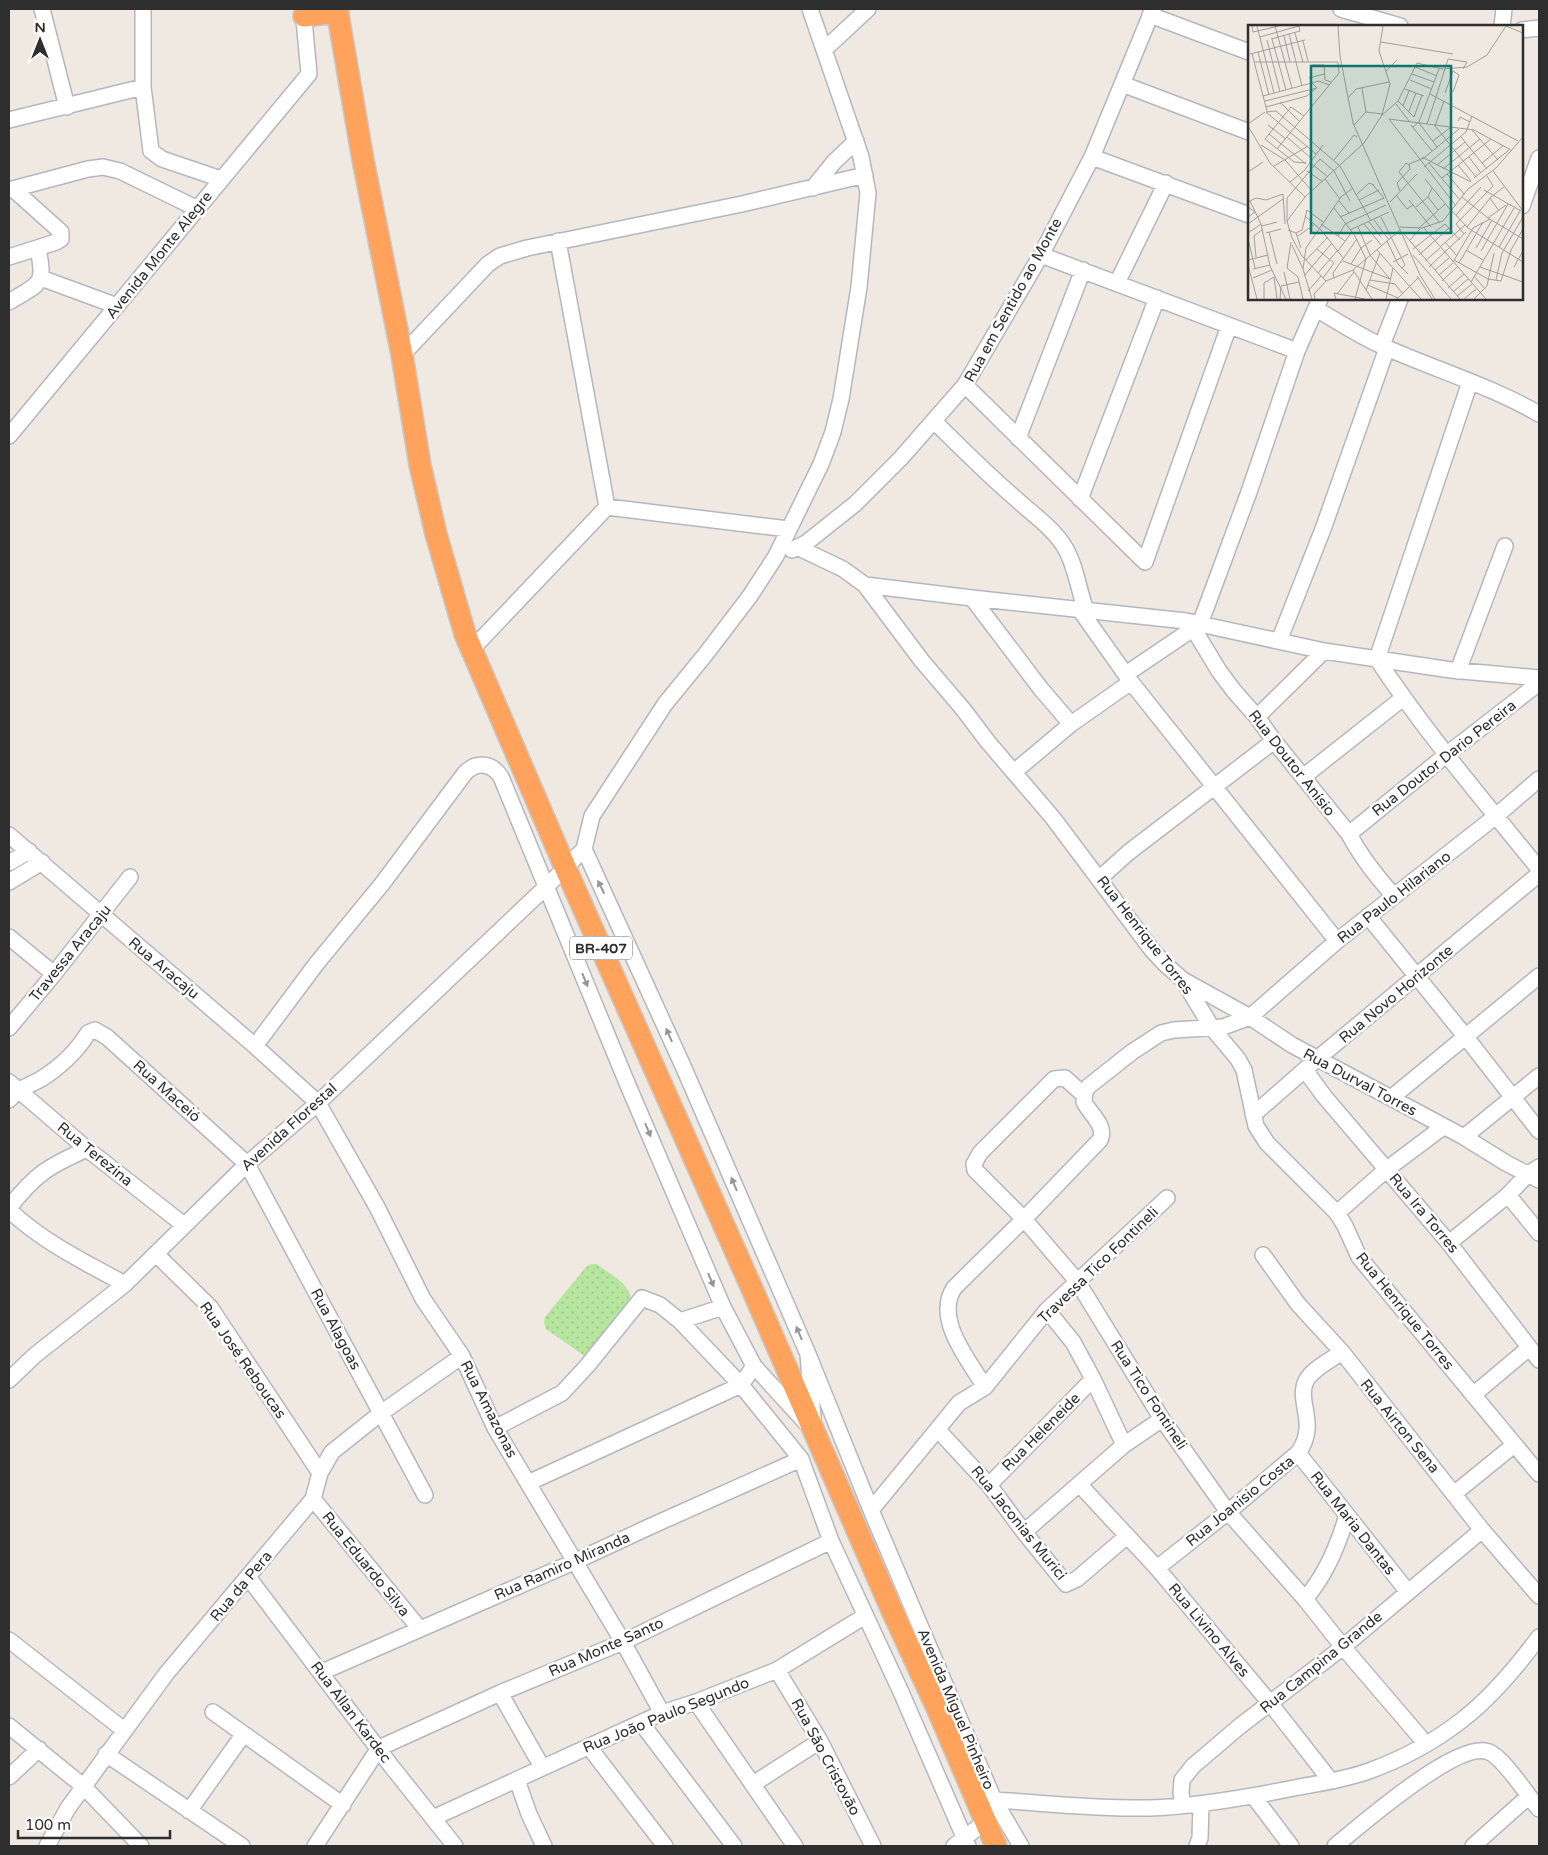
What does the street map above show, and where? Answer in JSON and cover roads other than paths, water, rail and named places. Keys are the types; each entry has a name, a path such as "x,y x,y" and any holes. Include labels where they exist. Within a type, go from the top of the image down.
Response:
{"highway":[{"path":"304,12 338,10"},
{"name":"BR-407","path":"338,10 363,160 402,355 427,497 450,586 472,650 565,868 754,1291 814,1432 937,1708 985,1800 985,1822 996,1846"}],"street":[{"path":"42,9 67,106"},
{"path":"143,9 143,87 151,151 162,159 220,179"},
{"path":"584,849 592,816 665,704 750,596 776,556 821,464 833,432 841,399 859,287 868,194 856,141 810,9"},
{"path":"825,49 868,9"},
{"path":"1341,9 1397,25"},
{"path":"1502,25 1504,9"},
{"name":"Avenida Monte Alegre","path":"10,434 308,74 304,12"},
{"path":"1152,12 1248,52"},
{"name":"Rua em Sentido ao Monte","path":"776,556 806,543 856,504 935,422 965,386 1041,255 1092,157 1152,12"},
{"path":"1523,30 1539,28"},
{"path":"1122,84 1248,132"},
{"path":"9,120 143,87"},
{"path":"813,188 834,162 856,141"},
{"path":"1092,157 1248,215"},
{"path":"1523,203 1539,158"},
{"path":"11,189 88,169 113,168 198,209"},
{"path":"402,355 493,260 508,253 813,188 865,174"},
{"path":"1117,283 1166,183"},
{"path":"9,256 38,249 60,239 61,232 11,189"},
{"path":"558,241 608,507"},
{"path":"9,302 33,287 41,278 42,269 38,249"},
{"path":"1041,255 1297,351"},
{"path":"1018,438 1083,270"},
{"path":"41,278 117,306"},
{"path":"1080,499 1157,298"},
{"path":"1279,640 1323,529 1400,300"},
{"path":"1014,772 1128,678 1196,626 1249,492 1297,351 1318,304 1359,334 1384,347 1490,389 1539,414"},
{"path":"965,386 1145,562 1229,326"},
{"path":"1376,659 1470,382"},
{"path":"935,422 997,483 1052,531 1063,544 1073,565 1083,610 1128,678 1216,786 1337,941"},
{"path":"608,507 788,529"},
{"path":"472,650 608,507"},
{"path":"1458,671 1505,546"},
{"name":"Rua Henrique Torres","path":"797,547 843,569 864,584 922,661 1053,818 1100,878 1152,950 1183,980 1212,1028 1230,1048 1244,1070 1256,1126 1266,1143 1337,1213 1359,1257 1539,1474"},
{"path":"864,584 1083,610 1196,626 1279,640 1324,651 1376,659 1458,671 1539,678"},
{"path":"972,598 1040,690 1071,724"},
{"name":"Rua Doutor Anísio","path":"1196,626 1219,671 1349,834 1363,860 1394,896"},
{"path":"1257,717 1324,651"},
{"path":"1376,659 1446,755 1539,869"},
{"name":"Rua Doutor Dario Pereira","path":"1349,834 1446,755 1539,684"},
{"path":"1303,777 1403,698"},
{"path":"1100,878 1129,852 1274,741"},
{"path":"255,1046 470,769 476,765 486,765 494,769 501,776 624,1074 723,1306 754,1366 814,1432"},
{"name":"Rua Paulo Hilariano","path":"1250,1017 1337,941 1496,816 1539,779"},
{"name":"Rua Aracaju","path":"9,834 318,1102"},
{"name":"Avenida Florestal","path":"9,1380 34,1356 125,1284 247,1164 318,1102 584,849"},
{"name":"Avenida Miguel Pinheiro","path":"584,849 687,1075 808,1354 985,1800 1149,1808 1254,1797 1332,1781 1368,1771 1426,1744 1461,1721 1484,1702 1539,1637"},
{"path":"9,863 30,851"},
{"path":"9,882 42,862"},
{"name":"Rua Novo Horizonte","path":"1253,1114 1539,874"},
{"name":"Travessa Aracaju","path":"9,1028 130,877"},
{"path":"1368,916 1418,976 1539,1131"},
{"path":"9,937 54,974"},
{"path":"1391,1098 1539,976"},
{"name":"Rua Durval Torres","path":"1183,980 1250,1017 1317,1059 1443,1127 1536,1174"},
{"path":"985,1387 955,1336 948,1320 948,1301 954,1288 1024,1220 1092,1149 1102,1135 1102,1129 1096,1118 1084,1102 1084,1095 1089,1086 1132,1052 1161,1033 1174,1030 1212,1028 1233,1024 1250,1017"},
{"name":"Rua Maceió","path":"12,1091 31,1084 54,1070 88,1033 95,1030 107,1037 247,1164"},
{"name":"Rua Ira Torres","path":"1305,1070 1324,1096 1449,1243 1539,1360"},
{"path":"1464,1137 1539,1076"},
{"name":"Rua Tico Fontineli","path":"1084,1095 1065,1078 1054,1079 976,1159 974,1164 975,1170 1024,1220 1077,1281 1162,1419 1228,1512 1305,1599 1343,1647 1426,1744"},
{"name":"Rua Terezina","path":"12,1091 184,1225"},
{"name":"Rua Amazonas","path":"318,1102 377,1208 423,1299 462,1356 495,1428 576,1561 662,1714"},
{"path":"1337,1213 1387,1169 1443,1127"},
{"path":"87,1149 47,1168 25,1187 9,1209 24,1224 56,1246 125,1284"},
{"name":"Rua Alagoas","path":"247,1164 425,1495"},
{"path":"1449,1243 1536,1174"},
{"path":"1508,1195 1539,1233"},
{"name":"Travessa Tico Fontineli","path":"870,1510 938,1430 959,1402 985,1387 1046,1310 1168,1198"},
{"name":"Rua José Reboucas","path":"156,1254 210,1307 320,1473"},
{"name":"Rua Airton Sena","path":"1263,1255 1298,1304 1342,1352 1389,1414 1455,1493 1482,1530 1539,1596"},
{"path":"495,1428 562,1393 588,1366 642,1298 660,1305 680,1320 741,1385 801,1459 831,1541 901,1692 962,1844 985,1822"},
{"path":"680,1320 723,1306"},
{"path":"1046,1310 1073,1342 1093,1379 1124,1445"},
{"path":"1473,1395 1529,1348"},
{"name":"Rua Joanisio Costa","path":"1157,1568 1298,1453 1303,1446 1307,1433 1308,1423 1304,1392 1306,1380 1342,1352"},
{"path":"808,1354 814,1432"},
{"name":"Rua da Pera","path":"47,1846 68,1808 83,1786 166,1674 313,1499 320,1473 332,1452 462,1356"},
{"path":"528,1483 741,1385 754,1366"},
{"name":"Rua Heleneide","path":"989,1484 1093,1379"},
{"path":"1024,1532 1124,1445 1162,1419"},
{"name":"Rua Jaconias Murici","path":"938,1430 989,1484 1024,1532 1066,1584 1078,1579 1127,1536"},
{"path":"1455,1493 1514,1445"},
{"name":"Rua Maria Dantas","path":"1298,1453 1408,1592"},
{"name":"Rua Ramiro Miranda","path":"322,1672 576,1561 649,1526 801,1459"},
{"name":"Rua Livino Alves","path":"1079,1484 1157,1568 1270,1703 1332,1781"},
{"name":"Rua Eduardo Silva","path":"313,1499 420,1629"},
{"path":"1305,1599 1318,1585 1324,1574 1347,1515"},
{"name":"Rua Campina Grande","path":"1183,1805 1181,1793 1182,1780 1187,1772 1222,1741 1343,1647 1482,1530"},
{"name":"Rua Monte Santo","path":"378,1748 500,1692 623,1642 831,1541"},
{"name":"Rua Allan Kardec","path":"248,1577 453,1845"},
{"name":"Rua João Paulo Segundo","path":"433,1818 662,1714 777,1670 865,1616"},
{"path":"9,1640 124,1730"},
{"name":"Rua São Cristovão","path":"777,1670 820,1741 873,1846"},
{"path":"500,1692 542,1767"},
{"path":"696,1702 795,1846"},
{"path":"213,1712 343,1805"},
{"path":"642,1724 734,1846"},
{"path":"9,1726 83,1786 141,1846"},
{"path":"189,1811 243,1735"},
{"path":"753,1784 820,1741"},
{"path":"589,1747 665,1846"},
{"path":"315,1846 378,1748"},
{"path":"9,1777 39,1749"},
{"path":"1335,1846 1387,1803 1434,1770 1481,1750 1500,1759 1539,1809"},
{"path":"106,1754 242,1846"},
{"path":"518,1780 529,1814 544,1846"},
{"path":"1472,1846 1529,1796"},
{"path":"1254,1797 1291,1846"},
{"path":"985,1800 1021,1846"},
{"path":"1196,1846 1200,1838 1201,1804"}]}
